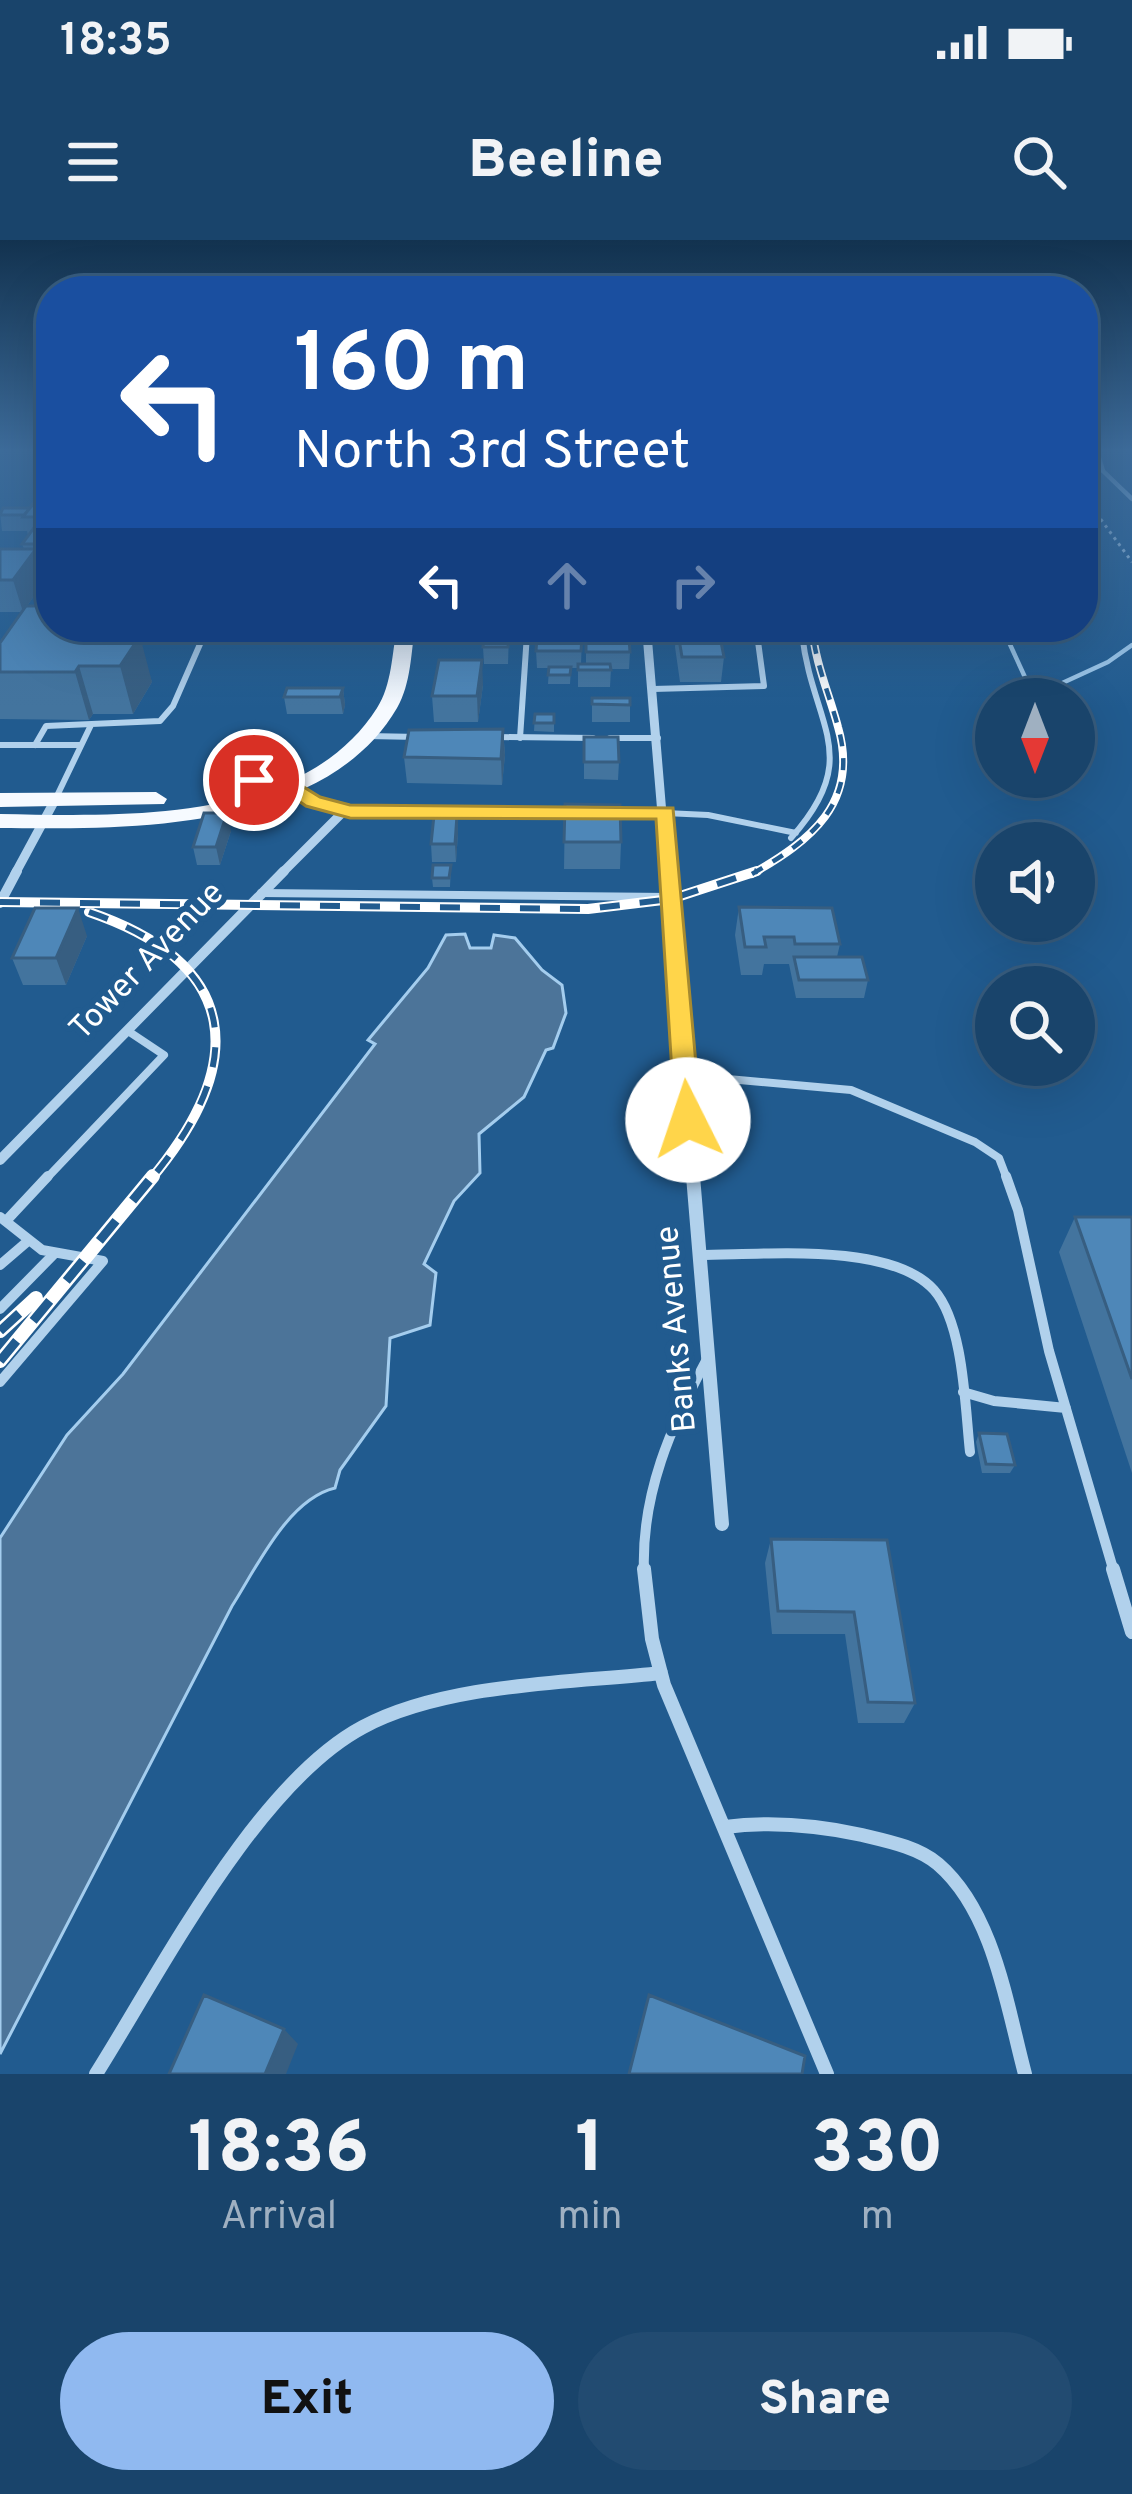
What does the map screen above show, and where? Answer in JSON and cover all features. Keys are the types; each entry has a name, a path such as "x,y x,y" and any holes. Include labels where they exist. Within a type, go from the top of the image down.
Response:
{"main road":[{"path":"281,780 363,716 393,642"},
{"path":"0,800 49,811 173,817 333,763 367,736 391,702 396,642"},
{"path":"0,821 49,811"}],"street":[{"name":"Banks Avenue","path":"648,642 722,1524"},
{"path":"281,780 317,804 344,811 665,813"},
{"path":"0,903 49,811"},
{"name":"Tower Avenue","path":"0,1160 344,811"}],"lane":[{"path":"31,620 36,612"},
{"path":"34,746 46,726 145,725 163,720 201,642"},
{"path":"520,738 526,642"},
{"path":"653,689 764,686 757,642"},
{"path":"665,813 708,815 793,836 824,798 834,770 804,642"},
{"path":"49,811 91,725"},
{"path":"367,736 433,737"},
{"path":"477,737 658,738"},
{"path":"0,746 81,746"},
{"path":"261,893 670,897"},
{"path":"0,1382 103,1261 55,1253 28,1241 3,1219 164,1055 128,1030"},
{"path":"684,1076 851,1090 992,1151 1004,1166 1018,1210 1034,1293 1132,1632"},
{"path":"0,1265 28,1241"},
{"path":"0,1309 55,1253"},
{"path":"699,1256 849,1258 901,1269 924,1280 941,1302 963,1392 970,1452"},
{"path":"707,1358 670,1428 646,1525 645,1621 661,1673 827,2074"},
{"path":"963,1392 994,1401 1066,1408"},
{"path":"96,2074 255,1833 299,1776 333,1745 367,1725 468,1698 661,1673"},
{"path":"725,1827 757,1822 821,1826 890,1842 938,1864 976,1921 1025,2074"}],"path":[{"path":"1113,537 1132,562"}],"water":[{"path":"465,934 470,948 491,948 494,935 515,938 562,985 566,1013 553,1048 546,1050 524,1097 479,1134 480,1173 454,1201 424,1264 436,1273 430,1325 390,1338 386,1406 340,1470 335,1488 318,1495 288,1520 232,1606 0,2054 0,1538 67,1435 123,1374 375,1044 368,1040 428,968 446,935"}],"building":[{"path":"0,549 36,549 13,580 0,580"},
{"path":"26,606 36,606 36,642 136,642 120,666 79,666 75,672 0,672 0,643"},
{"path":"483,642 508,642 508,647 483,647"},
{"path":"537,642 582,642 581,651 536,651"},
{"path":"586,642 629,642 630,652 586,652"},
{"path":"680,642 721,642 724,657 682,657"},
{"path":"439,660 482,660 477,696 432,696"},
{"path":"578,664 610,664 611,670 578,670"},
{"path":"549,667 571,667 570,675 548,675"},
{"path":"287,688 343,688 340,697 284,697"},
{"path":"592,698 630,698 630,705 592,704"},
{"path":"535,714 554,714 554,723 534,723"},
{"path":"503,729 501,759 404,757 409,730"},
{"path":"584,737 618,737 619,762 584,762"},
{"path":"565,804 620,805 621,842 564,842"},
{"path":"204,813 227,813 216,847 193,847"},
{"path":"434,815 457,815 455,844 431,844"},
{"path":"433,865 451,865 449,878 432,878"},
{"path":"739,907 832,908 840,944 795,944 794,937 764,937 766,947 745,947"},
{"path":"35,908 78,908 56,958 12,958"},
{"path":"794,957 862,957 868,980 799,980"},
{"path":"1075,1217 1132,1217 1132,1379"},
{"path":"979,1433 1007,1434 1015,1465 986,1464"},
{"path":"771,1539 887,1540 915,1703 868,1702 854,1612 778,1611"},
{"path":"204,1995 284,2029 265,2074 169,2074"},
{"path":"649,1995 805,2056 802,2074 629,2074"}],"waterway":[{"path":"1009,642 1025,678"},
{"path":"1073,678 1132,645"}],"railway":[{"path":"756,871 793,848 825,817 842,777 838,727 815,642"},
{"path":"0,902 588,909 671,899 756,871"},
{"path":"752,874 756,871"},
{"path":"89,912 140,934 177,959 201,989 214,1022 214,1057 204,1096 151,1179"},
{"path":"0,1361 153,1176"},
{"path":"0,1331 36,1298"}],"route":[{"path":"254,780 273,774 313,802 350,812 665,813 688,1120"}]}
